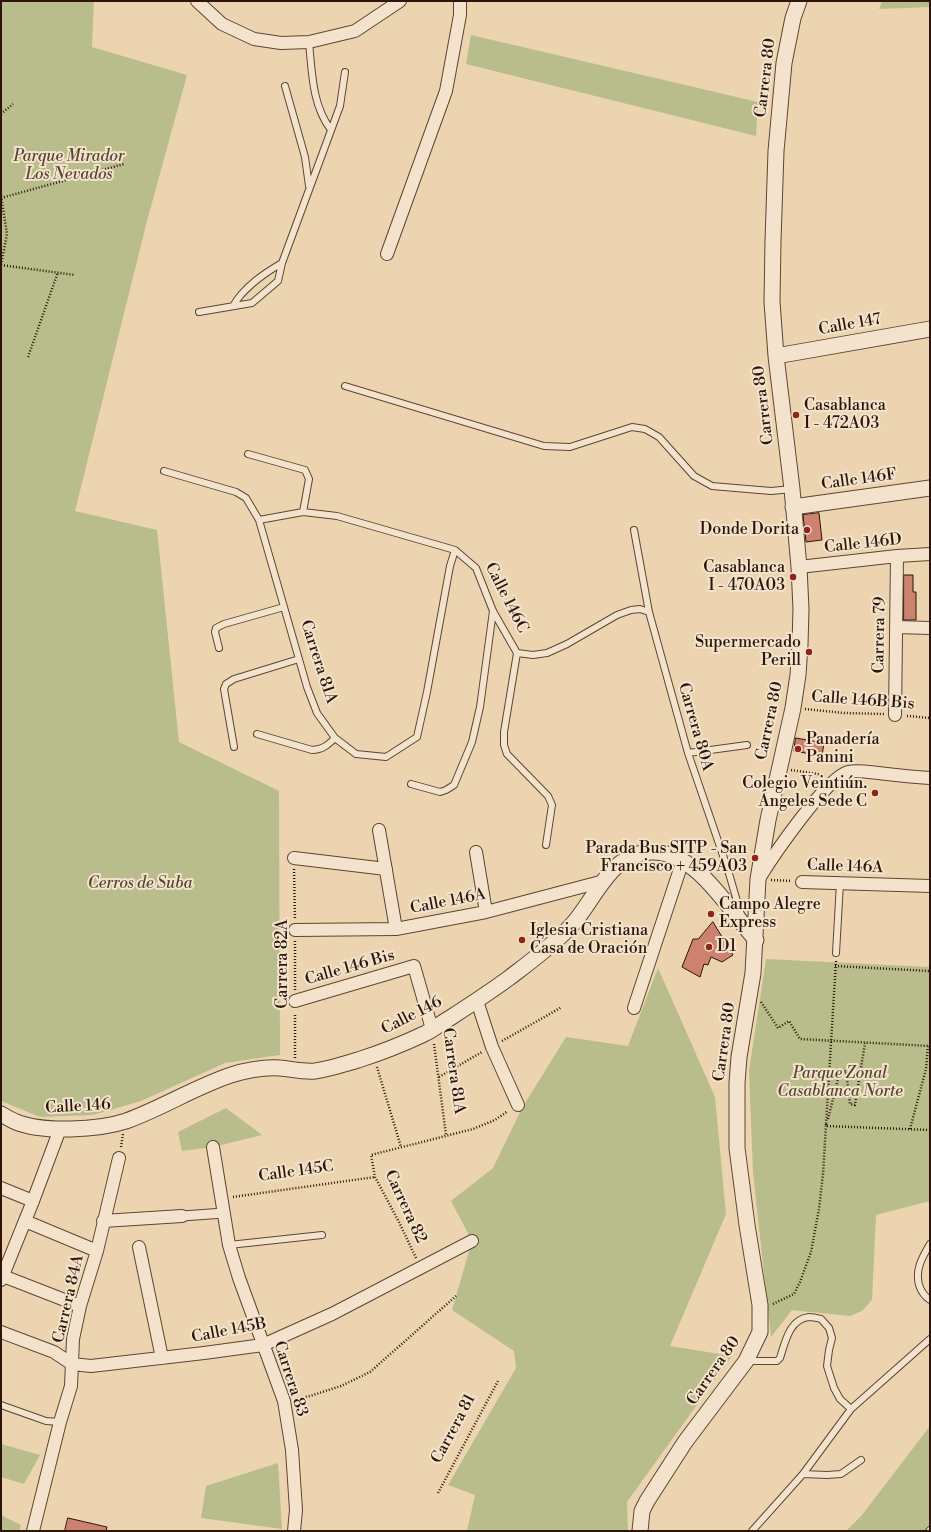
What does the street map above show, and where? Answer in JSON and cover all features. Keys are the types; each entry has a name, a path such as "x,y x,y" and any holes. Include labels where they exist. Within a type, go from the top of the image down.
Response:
{"street":[{"path":"197,1 222,24 254,39 281,43 309,42 355,31 400,1"},
{"path":"386,254 446,91 460,15 460,1"},
{"name":"Carrera 80","path":"640,1531 642,1511 647,1501 685,1442 746,1361 760,1332 760,1305 747,1225 737,1148 737,1083 739,1057 751,986 756,940 758,880 768,820 793,708 798,675 800,645 801,608 799,567 792,489 776,356 772,302 776,151 784,63 792,18 799,1"},
{"name":"Calle 147","path":"776,356 930,329"},
{"name":"Calle 146F","path":"793,507 930,488"},
{"name":"Calle 146D","path":"799,567 897,556 930,554"},
{"name":"Carrera 79","path":"895,715 897,556"},
{"path":"896,627 930,628"},
{"path":"758,880 776,852 816,800 838,777 848,772 860,771 930,778"},
{"path":"379,830 396,928"},
{"path":"476,852 486,912"},
{"name":"Calle 146","path":"1,1114 16,1122 33,1127 60,1129 95,1128 125,1122 232,1075 256,1069 279,1068 313,1071 333,1068 373,1055 424,1034 477,1001 550,946 572,926 614,868 627,858 636,854 661,852 673,855 683,860 712,886 756,940"},
{"path":"294,858 386,869"},
{"path":"634,1008 683,860"},
{"name":"Calle 146A","path":"294,930 396,928 486,912 604,881"},
{"name":"Calle 146A","path":"802,882 930,886"},
{"name":"Calle 146 Bis","path":"295,1001 414,966"},
{"name":"Carrera 81A","path":"414,966 432,1029"},
{"path":"477,1001 492,1047 518,1105"},
{"path":"60,1129 25,1221 6,1252 2,1278 80,1306"},
{"name":"Carrera 83","path":"214,1147 229,1245 284,1401 292,1450 296,1510 294,1531"},
{"name":"Carrera 84A","path":"33,1531 60,1422 71,1386 72,1339 80,1306 97,1251 119,1158"},
{"path":"1,1188 33,1201"},
{"path":"103,1221 224,1213"},
{"path":"25,1221 97,1251"},
{"name":"Calle 145B","path":"1,1332 54,1352 72,1364 91,1366 263,1345 332,1314 472,1241"},
{"path":"139,1247 162,1358"}],"lane":[{"path":"309,42 318,107 323,119 331,130"},
{"path":"199,312 252,303 278,281 282,263 340,106 345,72"},
{"path":"285,86 305,157 310,187"},
{"path":"233,306 238,297 262,275 282,263"},
{"path":"345,386 544,446 570,447 632,427 645,429 659,437 694,476 712,486 771,490 792,489"},
{"path":"248,454 305,470 309,479 303,512"},
{"name":"Carrera 81A","path":"164,471 236,492 246,498 259,520 299,659 317,713 335,738 356,754 386,757 417,737 427,692 450,566 455,550"},
{"name":"Calle 146C","path":"259,520 303,512 337,516 455,550 476,568 493,610 517,653 533,656 547,653 567,644 617,615 631,610 640,609 649,612"},
{"name":"Carrera 80A","path":"634,530 649,612 688,753 746,928"},
{"path":"219,648 215,632 216,628 224,624 284,607"},
{"path":"411,784 440,792 446,790 454,784 472,742 476,728 493,610"},
{"path":"517,653 504,732 504,745 507,754 548,796 552,805 546,845"},
{"path":"234,747 224,689 226,684 234,679 299,659"},
{"path":"257,734 312,750 319,750 335,738"},
{"path":"688,753 747,745"},
{"path":"836,953 840,883"},
{"path":"229,1245 322,1235"},
{"path":"930,1244 920,1262 917,1277 921,1291 926,1298 930,1300"},
{"path":"746,1361 777,1361 780,1358 790,1329 798,1320 809,1317 821,1319 829,1328 832,1338 827,1366 834,1388 840,1399 852,1409"},
{"path":"752,1531 803,1474 852,1409 930,1339"},
{"path":"1,1405 46,1421 60,1422"},
{"path":"803,1474 827,1476 841,1474 861,1460"}],"path":[{"path":"1,114 13,104"},
{"path":"75,275 1,265 7,234 1,197 124,164"},
{"path":"28,357 58,272"},
{"name":"Calle 146B Bis","path":"793,708 844,713 930,718"},
{"path":"779,769 838,777"},
{"name":"Carrera 82A","path":"294,858 294,1070"},
{"name":"Calle 146A","path":"758,880 802,882"},
{"path":"760,1305 773,1304 794,1294 811,1252 820,1209 836,953"},
{"path":"835,966 930,971"},
{"path":"751,986 778,1028 790,1021 800,1039 929,1046 926,1069 910,1129"},
{"name":"Carrera 81A","path":"432,1029 446,1135"},
{"path":"826,1126 840,1071 846,1072 850,1104 855,1105 865,1043"},
{"path":"373,1055 401,1147 473,1129 495,1120 518,1105"},
{"path":"119,1158 125,1122"},
{"path":"826,1126 930,1130"},
{"name":"Carrera 82","path":"401,1147 370,1155 375,1177 399,1222 420,1268"},
{"name":"Calle 145C","path":"222,1199 375,1177"},
{"path":"284,1401 310,1396 341,1386 370,1372 456,1296"},
{"name":"Carrera 81","path":"438,1493 498,1381"}],"green space":[{"name":"Cerros de Suba","path":"1,1 94,1 92,47 187,75 147,221 75,511 157,530 179,742 279,791 280,1055 225,1063 141,1101 93,1115 40,1117 1,1101"},
{"path":"882,1 930,1 930,7 879,9"},
{"path":"471,35 758,102 756,136 466,64"},
{"name":"Parque Zonal Casablanca Norte","path":"766,959 930,967 930,1201 876,1215 872,1300 862,1311 850,1316 792,1310 771,1337 753,1173 749,1071"},
{"path":"658,968 715,1097 726,1214 670,1346 732,1356 627,1502 628,1531 467,1531 475,1495 448,1485 516,1368 514,1351 452,1310 472,1241 451,1201 493,1168 522,1108 566,1037 628,1046"},
{"path":"226,1108 262,1135 213,1147 182,1151 178,1132"},
{"path":"930,1426 930,1531 846,1531 862,1515"},
{"path":"1,1444 40,1455 24,1484 1,1477"},
{"path":"278,1463 282,1529 201,1518 206,1486"},
{"path":"1,1515 21,1525 20,1531 1,1531"}],"building":[{"path":"819,513 822,540 806,542 803,515"},
{"path":"904,575 913,575 913,592 916,592 916,620 904,620"},
{"path":"796,738 824,743 822,756 794,751"},
{"name":"D1","path":"713,922 733,955 722,962 711,957 708,965 704,964 700,977 682,967 693,939 698,939"},
{"path":"68,1518 107,1527 106,1531 65,1531"}],"place":[{"name":"Casablanca I - 472A03","path":"796,415"},
{"name":"Donde Dorita","path":"807,530"},
{"name":"Casablanca I - 470A03","path":"793,577"},
{"name":"Supermercado Perill","path":"809,652"},
{"name":"Panadería Panini","path":"798,749"},
{"name":"Colegio Veintiún. Ángeles Sede C","path":"875,793"},
{"name":"Parada Bus SITP - San Francisco + 459A03","path":"755,858"},
{"name":"Campo Alegre Express","path":"711,914"},
{"name":"Iglesia Cristiana Casa de Oración","path":"522,940"},
{"name":"D1","path":"709,947"}],"park label":[{"name":"Parque Mirador Los Nevados","path":"69,166"}]}
